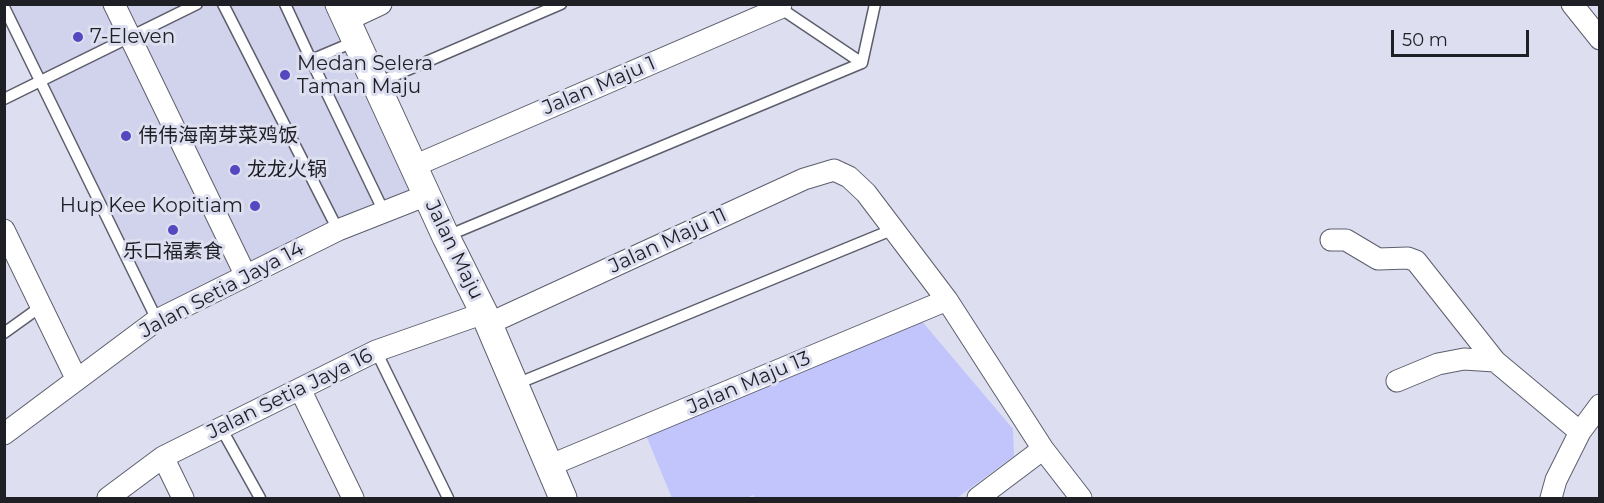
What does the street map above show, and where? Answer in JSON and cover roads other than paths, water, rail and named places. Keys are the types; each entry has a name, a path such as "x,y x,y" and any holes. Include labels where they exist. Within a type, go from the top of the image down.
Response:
{"street":[{"path":"114,4 245,274"},
{"path":"347,22 381,4"},
{"path":"1572,4 1599,39"},
{"name":"Jalan Maju 1","path":"414,166 781,6"},
{"name":"Jalan Maju","path":"347,22 486,319 551,465 563,498"},
{"name":"Jalan Maju 11","path":"486,319 804,179 834,170 849,177 866,192 894,230"},
{"name":"Jalan Setia Jaya 14","path":"4,434 156,320 338,230 427,195"},
{"path":"894,230 947,300 1043,449 1081,498"},
{"path":"4,231 43,304 76,378"},
{"path":"1332,240 1346,240 1378,259 1408,258 1416,261 1495,361 1580,432"},
{"name":"Jalan Maju 13","path":"551,465 947,300"},
{"name":"Jalan Setia Jaya 16","path":"108,498 163,457 376,351 486,319"},
{"path":"1397,381 1438,364 1464,359 1495,361"},
{"path":"300,389 353,498"},
{"path":"1551,498 1556,480 1580,432 1599,405"},
{"path":"978,498 1043,449"},
{"path":"163,457 183,498"}],"lane":[{"path":"4,99 197,4"},
{"path":"223,4 338,230"},
{"path":"285,4 384,212"},
{"path":"375,84 561,4"},
{"path":"862,63 875,4"},
{"path":"781,6 862,63"},
{"path":"4,7 156,320"},
{"path":"311,60 347,22"},
{"path":"446,237 862,63"},
{"path":"514,385 894,230"},
{"path":"4,333 43,304"},
{"path":"376,351 448,498"},
{"path":"222,428 260,498"}],"place":[{"name":"7-Eleven","path":"78,37"},
{"name":"Medan Selera Taman Maju","path":"285,75"},
{"name":"伟伟海南芽菜鸡饭","path":"126,136"},
{"name":"龙龙火锅","path":"235,170"},
{"name":"Hup Kee Kopitiam","path":"255,206"},
{"name":"乐口福素食","path":"173,230"}]}
